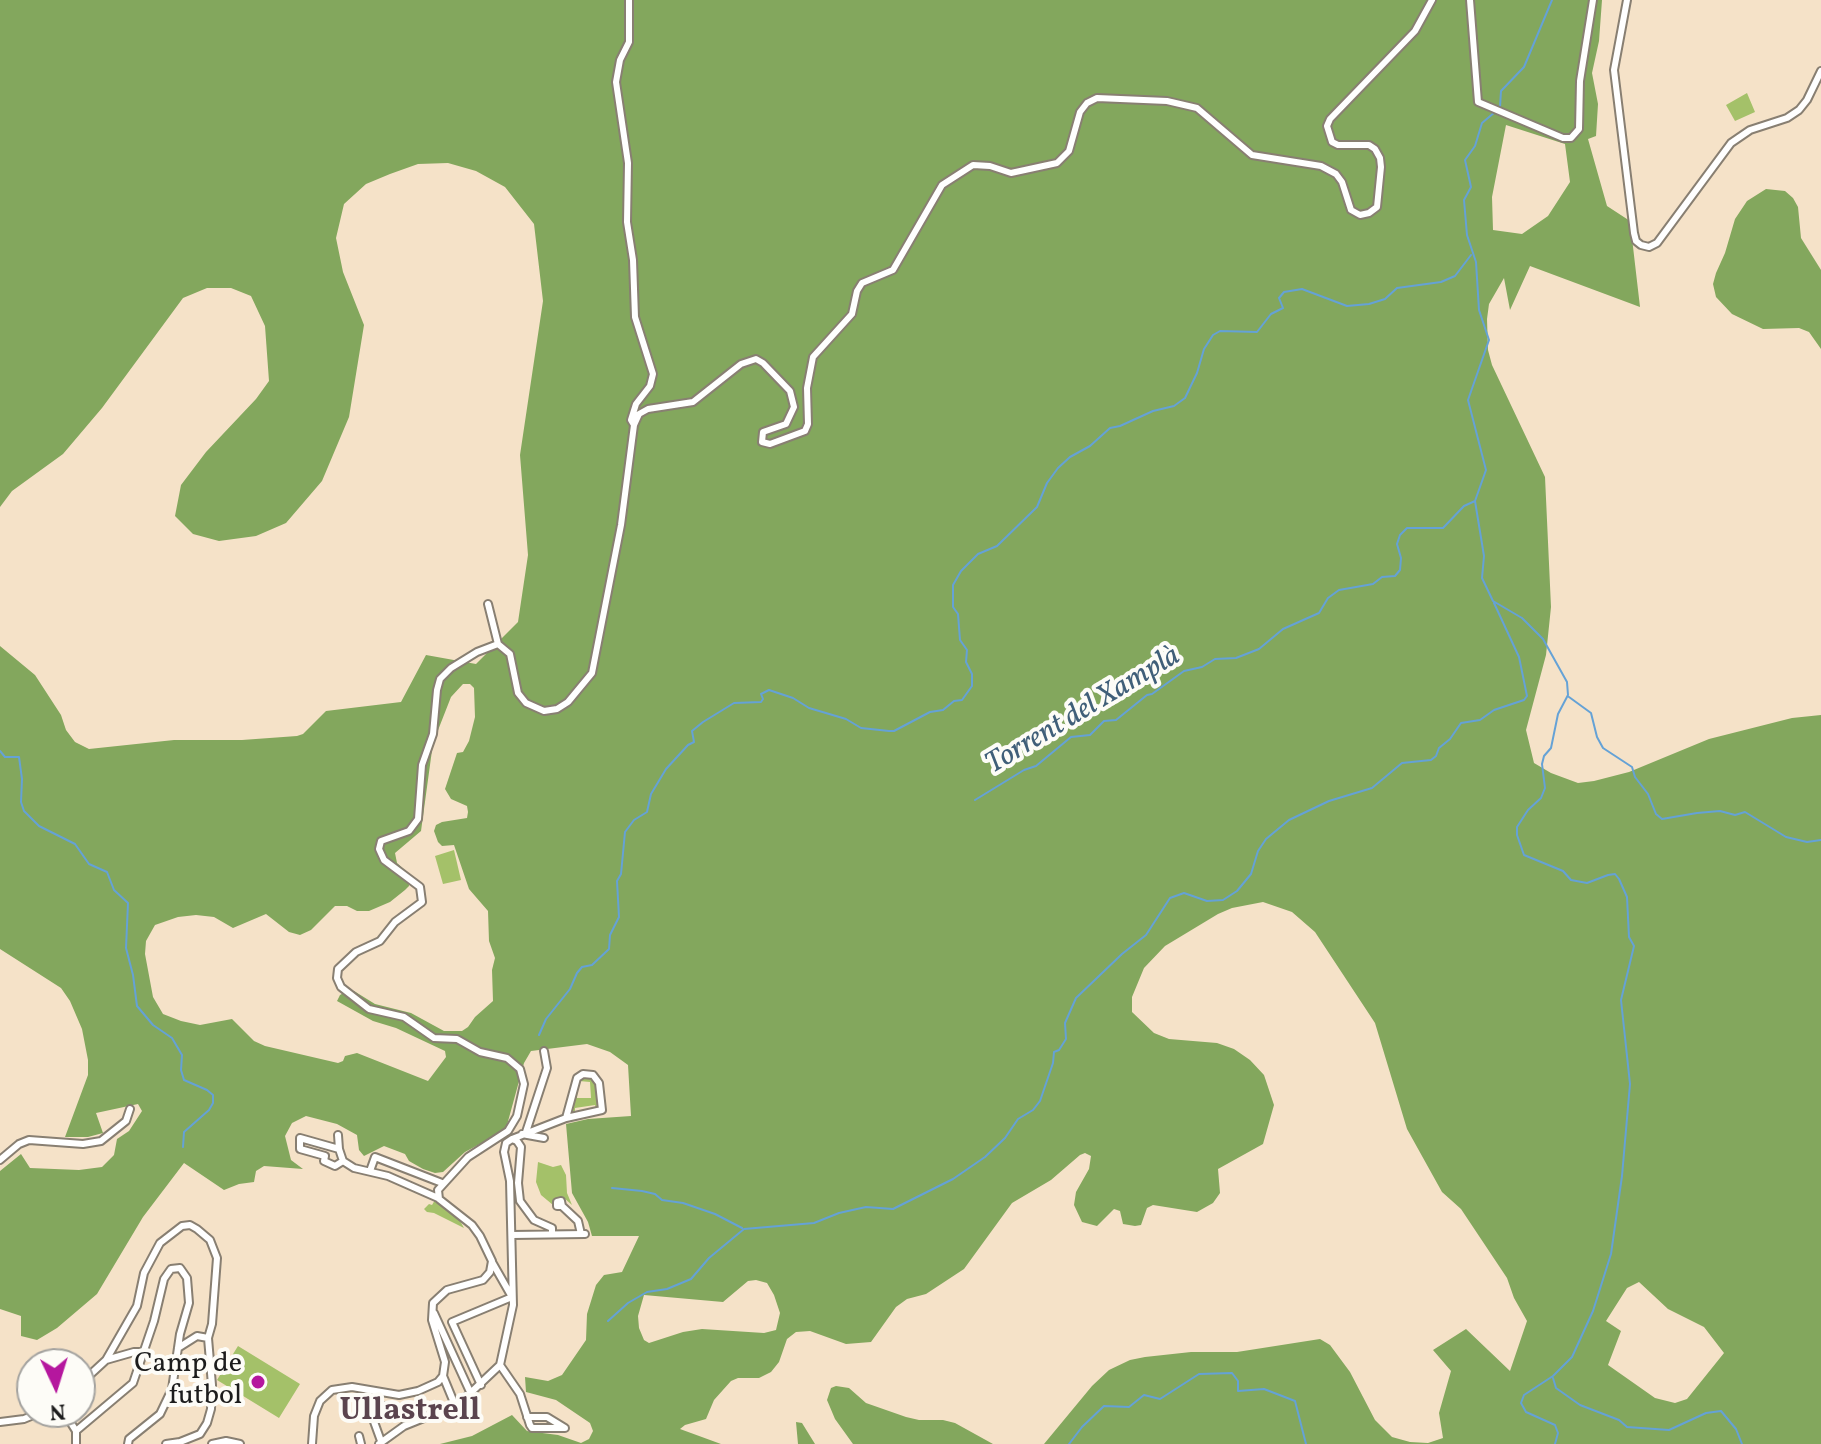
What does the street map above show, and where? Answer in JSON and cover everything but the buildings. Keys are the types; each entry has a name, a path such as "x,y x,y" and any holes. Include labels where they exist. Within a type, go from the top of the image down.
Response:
{"street":[{"path":"629,0 629,42 620,60 616,82 628,163 627,222 633,260 635,317 653,374 650,386 636,404 631,420 634,425"},
{"path":"488,604 498,644 510,654 518,693 526,703 544,711 557,709 568,702 592,673 621,525 634,425 639,414 648,409 693,402 741,364 756,359 790,391 794,407 786,424 763,432 762,442 770,444 805,431 813,357 852,314 862,283 893,270 942,185 973,165 981,164 1011,173 1057,163 1069,151 1080,112 1087,103 1097,98 1167,101 1197,108 1252,155 1321,166 1336,174 1342,182 1351,210 1360,215 1369,213 1377,207 1380,158 1369,145 1338,145 1332,142 1327,126 1330,119 1415,31 1432,0"},
{"path":"1470,0 1478,102 1563,138 1576,135 1579,129 1580,81 1593,0"},
{"path":"1627,0 1614,70 1634,233 1641,245 1649,247 1657,243 1731,143 1750,130 1787,118 1799,110 1821,71"},
{"path":"438,1198 442,1183 468,1157 497,1140 512,1126 524,1084 517,1066 507,1058 480,1052 461,1040 434,1038 400,1016 369,1009 338,983 337,973 340,966 356,952 380,941 395,922 419,907 423,895 413,881 381,856 381,841 409,831 418,819 422,765 433,734 440,679 451,668 477,652 498,644"},
{"path":"524,1133 547,1068 544,1051"},
{"path":"384,1406 369,1408 380,1443 404,1426 455,1405 471,1394 500,1365 512,1308 512,1235 510,1181 504,1152 506,1143 566,1118 602,1110 599,1083 593,1075 583,1074 577,1078 566,1118"},
{"path":"0,1160 29,1140 83,1144 101,1141 126,1121 130,1109"},
{"path":"524,1133 544,1138"},
{"path":"338,1135 343,1161 354,1168 370,1171 438,1198 474,1228 488,1248 512,1297"},
{"path":"339,1149 300,1138 300,1149 325,1156 324,1161 335,1166 343,1161"},
{"path":"497,1140 516,1140 521,1147 520,1201 534,1220 552,1228 552,1233"},
{"path":"370,1171 375,1157 442,1183"},
{"path":"512,1235 583,1234 578,1221 562,1206"},
{"path":"96,1369 106,1360 137,1306 144,1273 155,1251 169,1235 185,1225 203,1233 216,1251 216,1278 208,1338 212,1385 209,1418 200,1434 166,1444"},
{"path":"455,1405 443,1376 445,1362 433,1325 434,1300 441,1294 483,1280 490,1272 492,1261"},
{"path":"76,1431 134,1380 164,1279 168,1271 177,1268 187,1275 189,1295 172,1389 166,1405 155,1419 129,1439 128,1444"},
{"path":"481,1385 452,1322 512,1297"},
{"path":"432,1309 471,1394"},
{"path":"178,1348 197,1336 208,1338"},
{"path":"106,1360 143,1352"},
{"path":"500,1365 520,1394 527,1417 532,1428 565,1428 547,1417 527,1417"},
{"path":"312,1444 314,1416 320,1401 332,1390 352,1387 399,1395 418,1391 438,1382 443,1376"},
{"path":"74,1428 76,1444"},
{"path":"359,1436 361,1444"},
{"path":"212,1444 226,1441 240,1444"},
{"path":"180,1442 191,1444"}],"green space":[{"path":"0,0 1602,0 1599,41 1592,73 1598,104 1596,136 1588,139 1607,206 1630,221 1640,307 1530,266 1510,310 1504,278 1489,304 1487,319 1492,365 1545,477 1551,607 1546,655 1526,730 1534,763 1578,783 1629,772 1709,739 1792,718 1821,715 1821,1444 1044,1444 1109,1370 1145,1357 1191,1352 1237,1352 1320,1339 1330,1345 1350,1372 1375,1420 1392,1437 1428,1443 1443,1438 1439,1413 1451,1371 1433,1350 1466,1329 1510,1371 1527,1321 1507,1278 1461,1209 1442,1192 1407,1129 1375,1023 1315,932 1292,912 1263,902 1218,914 1165,946 1144,968 1132,997 1132,1012 1154,1033 1169,1039 1217,1043 1234,1049 1264,1075 1274,1105 1263,1144 1218,1169 1220,1193 1213,1203 1197,1212 1153,1205 1147,1208 1141,1225 1135,1226 1123,1224 1120,1211 1114,1209 1097,1226 1082,1222 1074,1205 1091,1156 1085,1153 1080,1155 1051,1180 1012,1203 964,1269 926,1294 907,1299 896,1307 871,1342 846,1344 810,1331 796,1332 787,1339 779,1362 771,1372 759,1378 731,1381 714,1400 706,1419 680,1429 721,1444 440,1444 472,1436 512,1415 527,1431 558,1435 581,1443 589,1439 593,1431 590,1423 556,1400 526,1392 525,1377 548,1381 562,1375 586,1340 587,1314 596,1285 604,1275 622,1272 639,1236 592,1236 572,1193 566,1124 631,1116 628,1065 610,1052 587,1044 531,1051 524,1063 507,1125 502,1132 465,1152 443,1172 423,1169 409,1161 405,1154 384,1146 364,1156 359,1150 357,1135 337,1124 306,1116 292,1123 285,1136 291,1160 303,1169 264,1166 256,1171 254,1182 224,1190 184,1163 143,1217 97,1294 57,1328 37,1340 21,1336 21,1316 0,1309 0,1171 21,1154 30,1168 79,1170 102,1167 114,1155 117,1139 129,1131 142,1111 138,1104 96,1113 103,1133 88,1137 65,1137 88,1075 82,1029 61,988 0,949 0,646 35,675 61,715 66,730 75,742 89,749 174,740 297,736 303,734 326,711 401,702 426,655 476,664 518,622 528,555 520,455 543,301 534,224 505,187 476,171 448,163 418,164 390,174 366,184 344,204 336,238 343,272 364,325 349,417 322,481 286,523 256,536 219,541 193,534 175,516 181,485 269,381 265,326 251,296 231,288 207,288 183,298 102,408 63,454 12,491 0,507","holes":["1506,125 1565,144 1570,182 1548,216 1522,234 1493,230 1492,197","463,684 474,688 475,717 469,741 463,752 457,753 445,789 451,799 467,806 468,812 467,818 442,822 436,825 434,831 442,846 454,845 469,889 488,911 489,941 495,958 492,970 493,1001 462,1031 444,1031 411,1013 375,1004 354,991 340,995 337,1001 373,1021 445,1051 446,1057 428,1081 357,1053 345,1056 338,1063 265,1046 254,1041 232,1019 200,1025 163,1014 153,997 145,954 146,941 155,925 196,915 214,917 233,928 266,914 289,932 300,935 311,930 335,906 369,911 390,902 409,886 408,873 397,863 395,853 421,831 433,743 451,697","748,1281 767,1283 774,1295 780,1313 776,1330 764,1333 702,1329 649,1343 644,1340 638,1316 644,1295 723,1302","1639,1282 1668,1309 1704,1327 1724,1353 1687,1399 1675,1403 1655,1398 1608,1365 1621,1331 1606,1321 1627,1288"]},
{"path":"1747,93 1755,112 1735,121 1726,105"},
{"path":"1766,189 1785,191 1793,198 1798,207 1801,238 1821,270 1821,349 1809,332 1799,328 1763,329 1732,314 1716,297 1713,284 1735,219 1747,201"},
{"path":"454,850 461,880 443,884 435,856"},
{"path":"585,1077 593,1078 596,1084 600,1108 596,1109 595,1105 575,1108 575,1112 570,1112 578,1085 577,1098 591,1098 590,1082 579,1081"},
{"path":"538,1162 553,1167 561,1165 572,1205 564,1198 553,1205 541,1195 536,1182"},
{"path":"435,1200 459,1219 464,1228 424,1209"},
{"name":"Camp de futbol","path":"238,1346 300,1384 279,1418 217,1380"},
{"path":"831,1388 849,1388 866,1403 906,1417 955,1423 993,1444 853,1444 835,1419 827,1400"},
{"path":"796,1422 802,1423 815,1444 798,1444"}],"waterway":[{"path":"1500,107 1501,91 1524,67 1552,0"},
{"path":"1495,112 1482,123 1475,146 1465,160 1471,187 1464,200 1467,235 1476,262 1479,310 1489,340 1468,400 1486,470 1475,501 1484,556 1482,578 1493,601 1522,618 1543,639 1567,682 1568,695 1558,714 1551,748 1542,764 1545,788 1541,798 1517,827 1517,835 1524,855 1563,871 1571,880 1587,883 1615,874 1627,897 1629,937 1634,946 1621,1000 1630,1084 1611,1254 1593,1311 1572,1357 1553,1376 1524,1395 1521,1403 1526,1412 1555,1425 1558,1433 1555,1444"},
{"path":"539,1035 577,973 582,967 592,965 609,949 610,935 619,917 617,881 621,874 625,832 634,820 647,812 651,794 666,769 694,742 692,731 734,703 761,702 761,694 769,690 793,698 809,708 846,719 861,728 889,731 962,700 972,686 972,674 966,662 967,650 960,640 958,614 953,607 953,585 961,571 978,554 997,546 1037,507 1047,483 1070,457 1090,446 1110,428 1174,406 1185,398 1204,349 1213,335 1220,331 1257,332 1271,314 1283,308 1279,298 1284,292 1302,289 1347,306 1369,304 1385,299 1397,288 1441,282 1455,276 1471,255"},
{"name":"Torrent del Xamplà","path":"975,800 1036,766 1071,737 1090,735 1104,721 1116,720 1184,671 1202,667 1215,659 1236,658 1259,649 1283,629 1319,613 1328,598 1339,590 1373,584 1382,577 1395,576 1400,570 1401,558 1397,544 1407,528 1443,528 1464,506 1475,501"},
{"path":"608,1321 628,1303 647,1292 667,1289 691,1279 709,1258 744,1229 814,1223 866,1207 893,1209 953,1179 985,1157 1005,1138 1018,1119 1033,1110 1040,1101 1054,1052 1066,1039 1065,1023 1076,998 1146,935 1170,898 1184,893 1207,901 1223,900 1237,891 1251,874 1258,851 1266,839 1289,820 1329,801 1372,788 1402,763 1431,760 1461,723 1480,720 1494,710 1524,700 1527,696 1519,657 1494,603"},
{"path":"1569,697 1591,713 1603,748 1632,767 1656,814 1662,819 1720,811 1735,815 1745,812 1786,837 1807,842 1821,840"},
{"path":"0,751 5,757 19,757 24,811 39,826 75,844 89,864 107,872 114,890 128,903 126,948 137,1006 153,1025 172,1038 182,1055 184,1080 213,1095 209,1110 184,1132 183,1147"},
{"path":"612,1188 655,1194 662,1200 683,1203 715,1214 742,1228"},
{"path":"1069,1444 1104,1406 1129,1407 1144,1395 1160,1399 1199,1374 1232,1373 1238,1381 1238,1391 1264,1389 1295,1401 1306,1444"},
{"path":"1553,1378 1556,1388 1580,1405 1619,1420 1627,1427 1669,1430 1706,1413 1721,1411 1736,1429 1742,1444"}],"place":[{"name":"Camp de futbol","path":"258,1382"}],"district":[{"name":"Ullastrell","path":"410,1413"}]}
